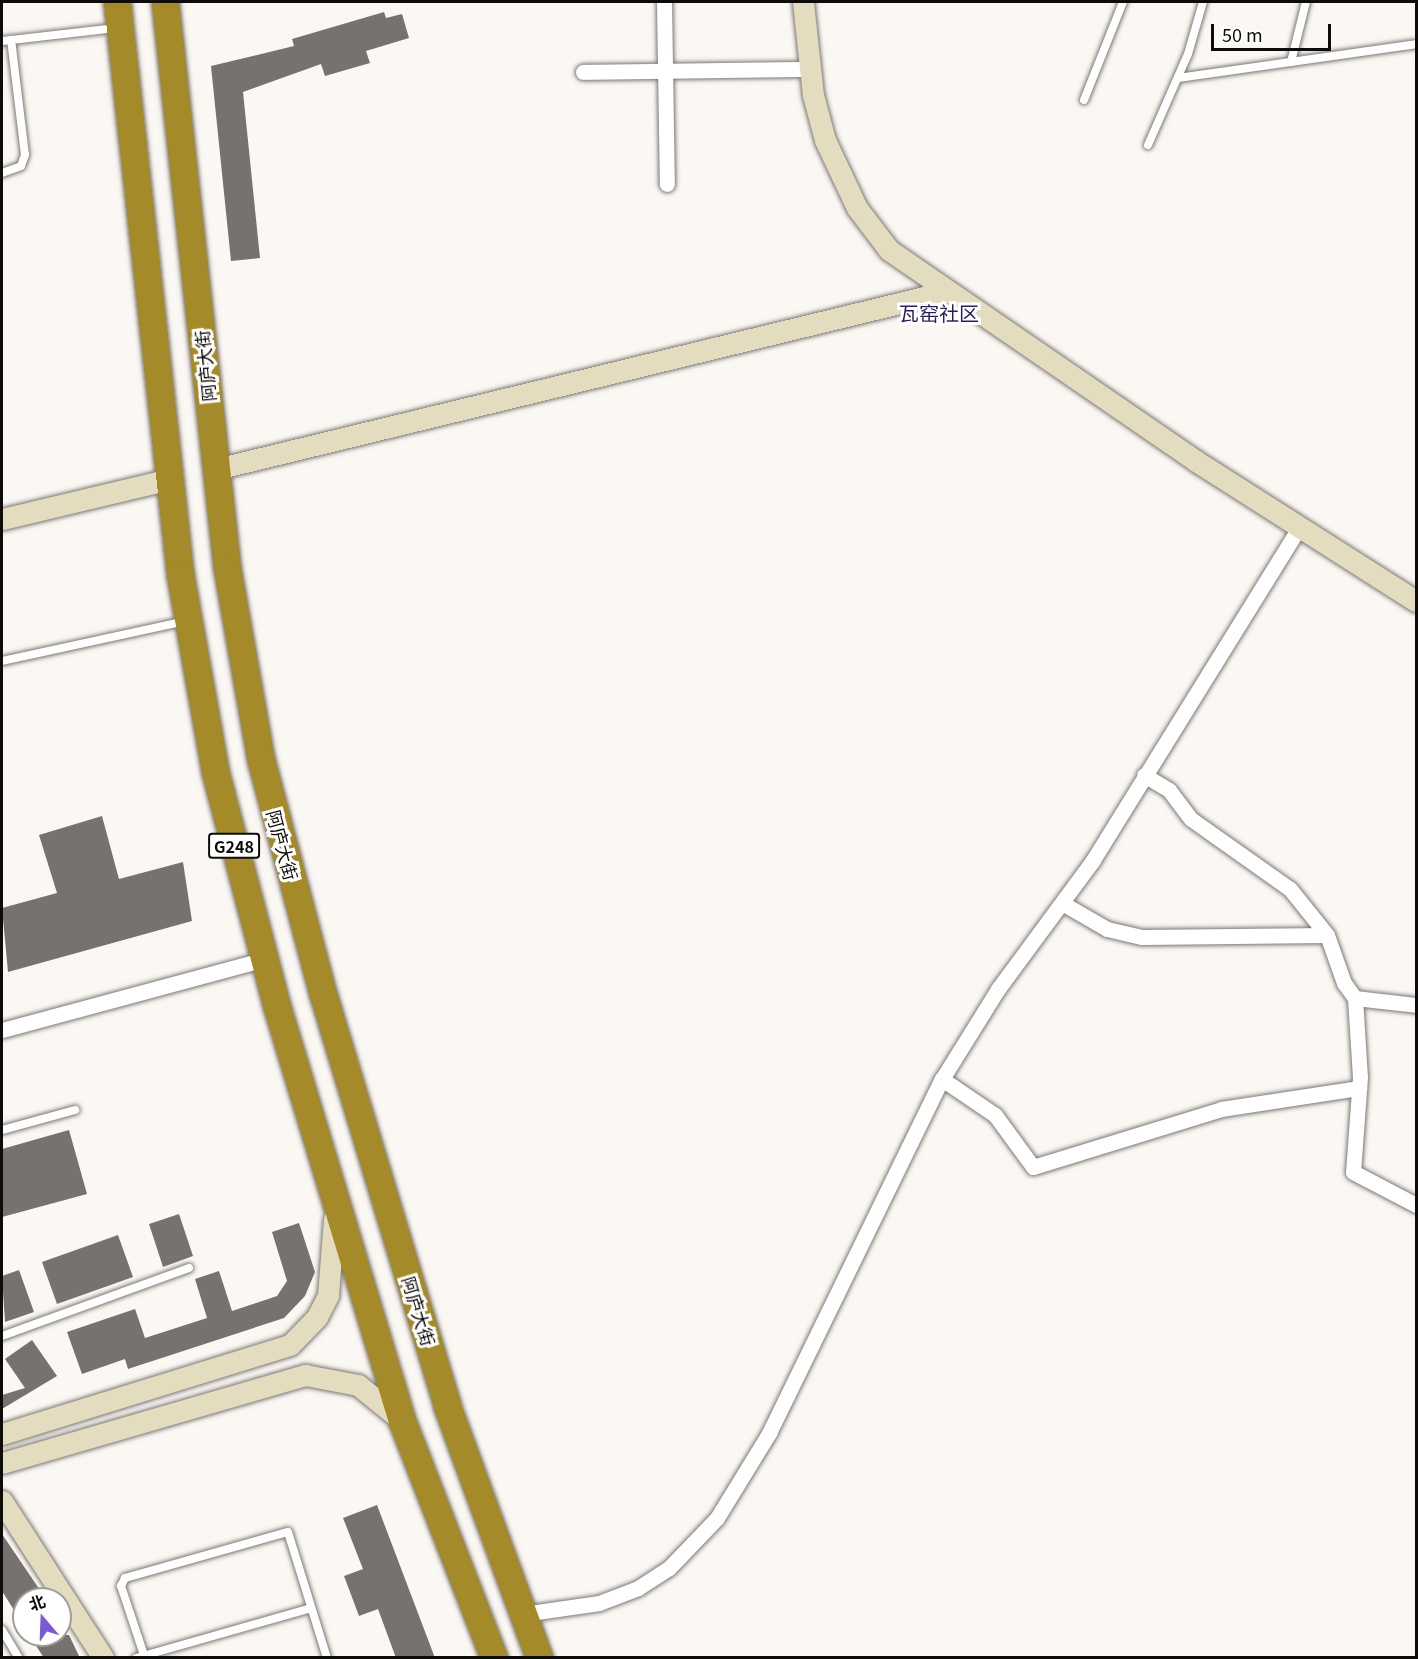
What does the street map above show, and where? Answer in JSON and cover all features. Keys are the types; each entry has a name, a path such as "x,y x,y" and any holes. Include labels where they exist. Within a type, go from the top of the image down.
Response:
{"highway":[{"name":"G248","path":"117,2 187,621 215,771 264,959 402,1421 494,1658"},
{"name":"阿庐大街","path":"165,2 216,469 242,672 320,983 447,1406 539,1658"}],"street":[{"path":"664,2 667,183"},
{"path":"803,2 809,69 825,140 857,208 889,250 945,292 1416,601"},
{"path":"814,2 824,93 835,137 866,202 897,242 1203,452 1416,588"},
{"path":"583,72 809,69"},
{"path":"216,469 945,292"},
{"path":"2,519 170,478"},
{"path":"523,1614 599,1604 638,1588 677,1561 717,1518 769,1433 942,1079 998,989 1062,903 1300,526"},
{"path":"1144,775 1168,790 1191,819 1290,889 1327,935 1344,983 1355,998 1359,1088 1353,1172 1416,1205"},
{"path":"1062,903 1107,929 1142,937 1327,935"},
{"path":"2,1030 264,959"},
{"path":"1355,998 1416,1005"},
{"path":"942,1079 995,1115 1033,1167 1221,1109 1359,1088"},
{"path":"2,1434 290,1345 317,1317 328,1295 335,1250 333,1192"},
{"path":"2,1463 305,1375 358,1385 402,1421"},
{"path":"2,1501 103,1658"}],"lane":[{"path":"1084,100 1123,2"},
{"path":"1148,145 1178,78 1203,2"},
{"path":"1291,62 1306,2"},
{"path":"2,41 120,28"},
{"path":"2,173 21,166 25,155 11,40"},
{"path":"1178,78 1416,44"},
{"path":"2,661 187,621"},
{"path":"2,1130 75,1110"},
{"path":"2,1336 189,1268"},
{"path":"311,1608 140,1656 121,1586 136,1575 288,1532 327,1658"},
{"path":"2,1630 19,1658"}],"building":[{"path":"384,12 386,18 402,14 409,38 366,51 370,63 325,76 321,64 243,92 260,258 231,261 211,66 294,46 292,39"},
{"path":"102,816 119,879 183,862 192,921 8,972 2,908 57,893 39,835"},
{"path":"69,1130 87,1194 2,1217 2,1149"},
{"path":"179,1214 193,1256 163,1267 149,1224"},
{"path":"299,1223 315,1272 305,1296 284,1318 128,1369 125,1359 82,1374 67,1332 135,1309 145,1338 207,1318 195,1279 219,1271 232,1311 277,1296 287,1281 272,1232"},
{"path":"118,1235 133,1277 57,1304 42,1262"},
{"path":"19,1270 34,1312 5,1322 2,1276"},
{"path":"32,1340 57,1376 2,1409 2,1395 25,1388 5,1359"},
{"path":"377,1505 435,1658 396,1658 378,1609 359,1616 344,1576 363,1569 343,1518"},
{"path":"2,1534 38,1587 12,1587 12,1607 2,1591"},
{"path":"72,1641 80,1658 44,1658 37,1647 72,1647"}],"district":[{"name":"瓦窑社区","path":"939,312"}]}
